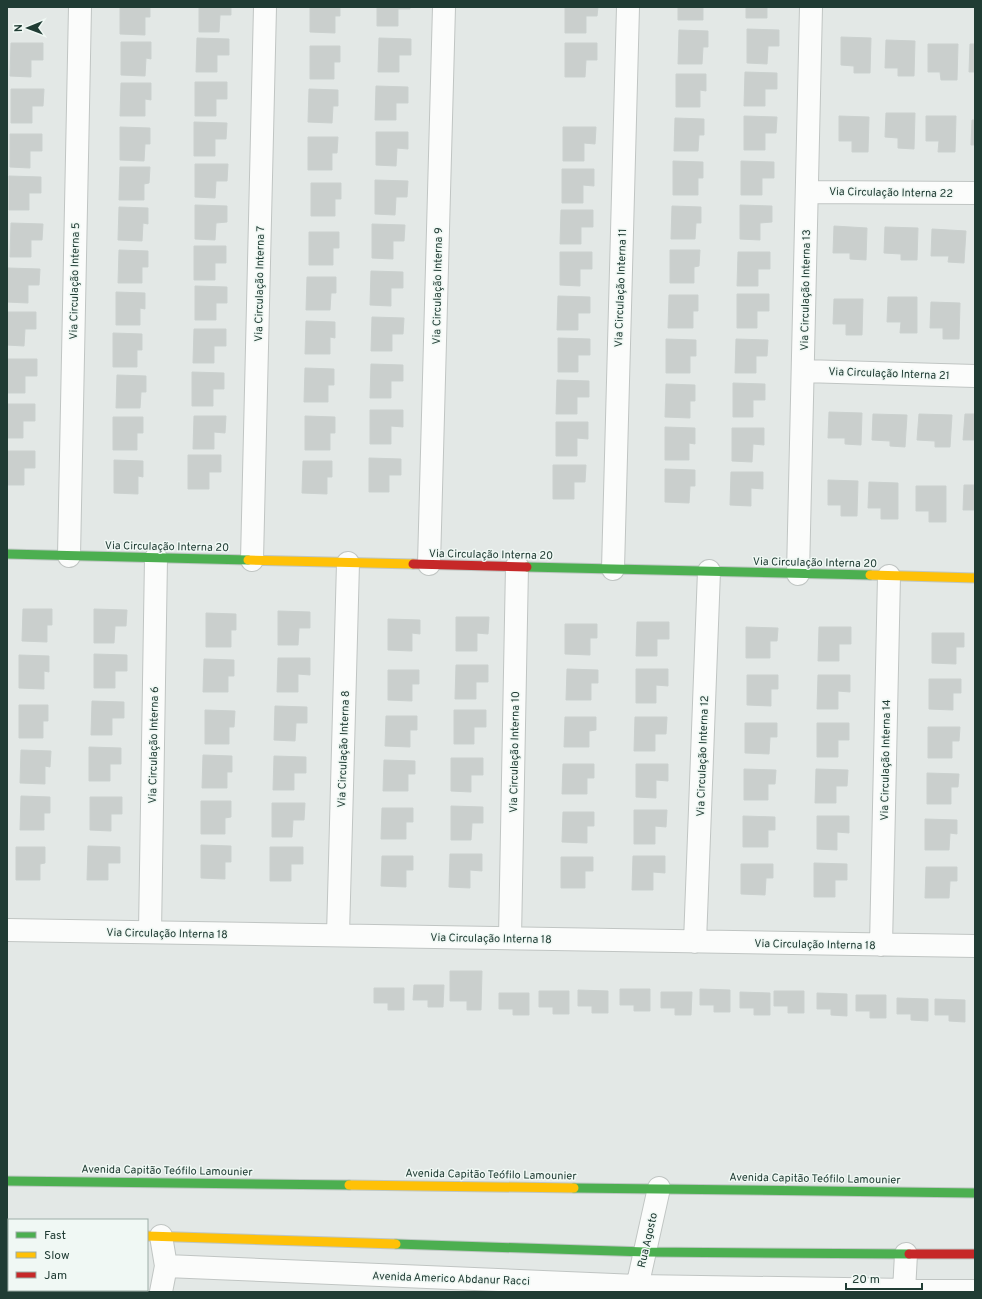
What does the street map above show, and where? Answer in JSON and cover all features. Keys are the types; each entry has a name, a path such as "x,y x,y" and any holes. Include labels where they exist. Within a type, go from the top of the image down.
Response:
{"main road":[{"name":"Via Circulação Interna 20","path":"7,554 975,578"},
{"name":"Avenida Capitão Teófilo Lamounier","path":"7,1181 975,1193"},
{"path":"154,1236 646,1252 975,1254"}],"street":[{"name":"Via Circulação Interna 5","path":"69,556 80,7"},
{"name":"Via Circulação Interna 7","path":"252,560 265,7"},
{"name":"Via Circulação Interna 9","path":"429,564 444,7"},
{"name":"Via Circulação Interna 11","path":"613,569 628,7"},
{"name":"Via Circulação Interna 13","path":"798,574 811,7"},
{"name":"Via Circulação Interna 22","path":"807,192 975,194"},
{"name":"Via Circulação Interna 21","path":"803,371 975,376"},
{"name":"Via Circulação Interna 6","path":"150,932 156,558"},
{"name":"Via Circulação Interna 8","path":"338,935 348,563"},
{"name":"Via Circulação Interna 10","path":"510,938 517,566"},
{"name":"Via Circulação Interna 12","path":"695,942 709,571"},
{"name":"Via Circulação Interna 14","path":"881,945 889,576"},
{"name":"Via Circulação Interna 18","path":"7,930 975,946"},
{"name":"Rua Agosto","path":"636,1289 646,1252 659,1188"},
{"path":"154,1236 166,1266 161,1292"},
{"path":"904,1291 906,1254"},
{"name":"Avenida Americo Abdanur Racci","path":"166,1266 636,1289 975,1291"}],"building":[{"path":"120,7 150,7 150,17 145,17 145,35 120,34"},
{"path":"199,7 231,7 231,15 220,15 219,32 199,32"},
{"path":"310,7 340,7 340,16 335,16 335,33 310,32"},
{"path":"377,7 410,7 410,9 398,9 398,26 377,26"},
{"path":"565,7 598,7 597,16 586,16 586,33 565,33"},
{"path":"678,7 703,7 703,20 678,20"},
{"path":"746,7 767,7 767,18 746,18"},
{"path":"747,29 779,30 779,46 768,46 767,64 747,63"},
{"path":"679,30 708,31 708,47 703,47 702,64 678,64"},
{"path":"841,37 871,38 870,73 854,73 854,66 841,65"},
{"path":"197,38 229,39 229,55 217,55 217,72 196,72"},
{"path":"379,38 411,39 411,55 399,55 399,72 378,72"},
{"path":"886,40 915,41 914,76 898,76 898,68 885,68"},
{"path":"121,42 151,42 151,59 146,58 145,76 121,75"},
{"path":"11,43 43,43 43,60 31,60 31,77 10,76"},
{"path":"565,43 597,43 597,60 586,60 585,77 565,77"},
{"path":"928,44 958,44 957,80 941,80 940,72 928,72"},
{"path":"970,44 975,44 975,72 969,72"},
{"path":"310,46 340,46 340,62 334,62 334,79 310,79"},
{"path":"745,72 777,73 777,89 765,89 765,106 744,106"},
{"path":"676,74 706,74 706,91 700,90 700,107 676,107"},
{"path":"195,82 227,82 227,99 216,99 216,116 195,116"},
{"path":"121,83 151,83 151,100 145,99 145,116 120,116"},
{"path":"376,86 408,87 408,103 396,103 396,120 375,120"},
{"path":"11,89 44,89 43,106 32,106 32,123 11,123"},
{"path":"309,89 338,90 338,106 333,106 332,123 308,122"},
{"path":"886,113 915,113 914,149 898,148 898,138 885,137"},
{"path":"744,116 777,117 776,133 765,133 765,150 744,150"},
{"path":"839,116 869,117 868,152 852,152 852,141 839,141"},
{"path":"926,116 956,116 955,152 938,152 939,141 926,141"},
{"path":"675,118 704,119 704,135 699,135 698,151 674,151"},
{"path":"972,120 975,120 975,145 971,145"},
{"path":"194,122 227,123 226,139 215,139 215,156 194,156"},
{"path":"120,127 150,128 150,144 145,144 144,161 120,160"},
{"path":"563,127 596,127 595,144 584,143 584,161 563,161"},
{"path":"376,132 408,132 408,149 397,148 396,166 376,165"},
{"path":"10,134 42,134 42,151 30,151 30,168 10,167"},
{"path":"308,137 338,137 337,153 332,153 332,170 308,170"},
{"path":"673,161 703,162 703,178 698,178 698,195 673,195"},
{"path":"741,161 774,162 774,178 762,178 762,195 741,195"},
{"path":"195,164 228,164 227,181 216,181 215,198 195,197"},
{"path":"120,167 150,167 149,183 144,184 144,200 119,200"},
{"path":"562,169 594,169 594,186 583,185 583,203 562,203"},
{"path":"9,176 41,177 41,193 29,193 29,210 9,210"},
{"path":"375,180 408,181 407,197 396,197 395,215 375,214"},
{"path":"311,183 341,183 341,199 335,199 335,216 311,216"},
{"path":"195,205 227,206 227,222 216,223 215,240 195,239"},
{"path":"740,205 772,206 772,222 760,223 760,240 740,239"},
{"path":"672,206 701,207 701,223 696,223 695,239 671,239"},
{"path":"119,207 148,208 148,224 143,223 142,241 118,240"},
{"path":"561,210 593,210 593,227 581,227 581,244 560,244"},
{"path":"11,223 43,224 42,240 31,240 31,257 10,257"},
{"path":"372,224 405,225 404,241 393,241 393,259 372,258"},
{"path":"834,226 867,228 866,260 850,259 850,253 833,253"},
{"path":"885,227 918,228 917,260 901,260 901,254 884,253"},
{"path":"932,229 966,231 964,263 948,262 949,256 931,256"},
{"path":"309,232 339,232 339,248 333,248 333,265 309,265"},
{"path":"194,246 226,246 226,263 215,263 215,280 194,280"},
{"path":"119,250 148,251 148,267 142,267 142,283 118,283"},
{"path":"670,250 700,250 699,266 694,267 694,283 670,283"},
{"path":"560,252 592,252 592,269 580,269 580,286 560,285"},
{"path":"738,252 770,252 770,269 758,269 758,286 737,286"},
{"path":"8,268 40,269 39,285 28,285 28,303 7,302"},
{"path":"371,271 403,272 403,288 391,288 391,306 370,305"},
{"path":"307,277 336,277 336,293 331,293 330,310 306,310"},
{"path":"195,286 227,287 227,303 216,303 216,320 195,320"},
{"path":"116,292 145,293 145,309 140,308 140,325 116,325"},
{"path":"737,294 769,294 769,311 757,311 757,328 737,328"},
{"path":"669,295 698,295 698,311 693,311 693,328 668,328"},
{"path":"558,296 590,297 590,313 578,313 578,330 557,330"},
{"path":"888,297 917,297 917,333 900,333 901,322 887,322"},
{"path":"834,299 863,299 862,335 846,335 846,324 833,324"},
{"path":"931,302 960,303 959,339 943,339 943,328 930,328"},
{"path":"7,312 36,312 36,329 25,329 24,346 7,345"},
{"path":"372,317 404,318 403,334 392,334 392,351 371,351"},
{"path":"306,321 335,322 335,338 330,337 330,354 305,354"},
{"path":"194,329 226,329 226,346 214,346 214,363 193,363"},
{"path":"113,333 142,334 142,350 137,350 137,367 113,367"},
{"path":"558,338 590,339 590,355 578,355 578,372 558,372"},
{"path":"666,339 696,340 696,356 690,356 690,373 666,373"},
{"path":"736,339 768,340 767,356 756,356 756,373 735,373"},
{"path":"7,359 37,359 37,376 25,376 25,393 7,393"},
{"path":"371,364 403,365 403,381 391,381 391,398 370,398"},
{"path":"305,368 334,369 334,385 328,385 328,402 304,402"},
{"path":"192,372 224,373 224,389 213,389 213,406 192,406"},
{"path":"117,375 146,376 146,392 141,392 140,408 116,408"},
{"path":"557,380 589,381 589,397 577,397 577,414 556,414"},
{"path":"733,383 765,384 765,400 753,400 753,417 733,417"},
{"path":"666,384 695,385 695,401 690,401 690,418 665,417"},
{"path":"7,404 35,404 35,421 23,421 23,438 7,438"},
{"path":"370,410 403,410 403,427 391,426 391,444 370,444"},
{"path":"829,412 862,413 861,445 845,444 845,438 828,438"},
{"path":"873,414 907,415 905,447 890,446 890,441 872,440"},
{"path":"919,414 952,415 950,447 935,447 935,441 917,440"},
{"path":"965,414 975,414 975,440 963,440"},
{"path":"194,416 226,416 225,433 214,432 214,449 193,449"},
{"path":"305,416 335,417 335,433 330,433 330,450 305,450"},
{"path":"113,417 143,417 143,433 137,433 137,450 113,450"},
{"path":"556,422 588,422 588,439 577,438 577,456 556,456"},
{"path":"665,427 695,428 695,444 689,443 689,460 665,460"},
{"path":"732,428 764,428 764,445 753,444 752,462 732,461"},
{"path":"7,451 35,451 35,468 24,468 24,485 7,485"},
{"path":"188,455 221,455 221,472 209,472 209,489 188,489"},
{"path":"369,458 401,459 401,475 389,475 389,492 369,492"},
{"path":"114,460 143,461 143,477 138,476 138,494 114,493"},
{"path":"303,461 332,461 332,477 327,477 327,494 302,493"},
{"path":"553,465 586,465 585,482 574,482 574,499 553,499"},
{"path":"665,469 695,470 695,486 690,486 689,503 665,502"},
{"path":"731,472 763,472 763,489 751,488 751,506 730,505"},
{"path":"828,480 858,481 857,516 841,516 841,505 828,505"},
{"path":"869,482 898,483 898,519 881,519 881,508 868,508"},
{"path":"964,485 975,485 975,510 963,510"},
{"path":"916,486 946,486 946,522 929,522 929,511 916,511"},
{"path":"23,609 52,609 52,625 47,625 47,642 22,641"},
{"path":"94,609 127,610 126,626 115,626 114,643 94,643"},
{"path":"278,611 310,612 310,628 299,628 298,645 278,645"},
{"path":"206,613 236,614 236,630 231,630 231,647 206,647"},
{"path":"456,617 489,617 488,634 477,633 477,651 456,651"},
{"path":"388,619 420,620 420,634 412,633 412,651 388,650"},
{"path":"637,622 669,622 669,639 657,639 657,656 636,656"},
{"path":"565,624 597,624 597,638 590,638 590,655 565,654"},
{"path":"746,627 778,628 777,641 770,641 770,658 746,658"},
{"path":"819,627 851,627 851,644 839,644 839,661 818,661"},
{"path":"932,633 964,633 964,647 956,647 956,664 932,663"},
{"path":"94,654 127,655 127,671 115,671 115,688 94,688"},
{"path":"19,655 49,656 49,672 44,671 44,689 19,688"},
{"path":"278,658 310,658 310,675 298,674 298,692 277,692"},
{"path":"204,659 234,660 234,676 228,676 228,692 203,692"},
{"path":"456,665 488,665 488,682 476,682 476,699 455,699"},
{"path":"567,669 598,670 598,683 591,683 591,700 566,700"},
{"path":"636,669 668,669 668,686 656,685 656,703 636,703"},
{"path":"388,670 419,670 419,684 412,684 412,701 388,700"},
{"path":"747,675 778,675 778,689 771,689 771,706 747,705"},
{"path":"818,675 850,675 850,692 838,691 838,709 817,709"},
{"path":"929,679 961,679 961,693 953,693 953,710 929,709"},
{"path":"92,701 124,702 124,718 112,718 112,735 91,735"},
{"path":"19,705 48,705 48,721 43,721 43,738 19,738"},
{"path":"275,706 307,707 307,723 296,723 295,741 274,740"},
{"path":"205,710 235,711 234,727 229,727 229,744 205,744"},
{"path":"454,710 486,710 486,727 474,727 474,744 454,744"},
{"path":"386,716 417,716 417,730 410,730 410,747 385,746"},
{"path":"565,717 596,717 596,730 589,731 589,747 564,747"},
{"path":"635,717 667,717 666,734 655,734 655,751 634,751"},
{"path":"745,723 777,723 777,737 770,737 769,754 745,753"},
{"path":"817,723 849,723 849,740 838,740 838,757 817,757"},
{"path":"928,727 960,727 959,741 952,741 952,758 928,758"},
{"path":"89,747 121,748 121,764 110,764 110,781 89,781"},
{"path":"21,750 51,751 50,767 45,766 45,784 20,783"},
{"path":"203,755 232,756 232,772 227,772 227,788 202,788"},
{"path":"274,756 306,757 306,773 294,773 294,790 273,790"},
{"path":"451,758 483,758 483,775 471,775 471,792 451,791"},
{"path":"384,760 415,761 415,774 408,774 408,791 383,791"},
{"path":"563,764 594,764 594,778 587,778 587,794 562,794"},
{"path":"636,764 668,764 668,781 656,780 656,798 636,797"},
{"path":"744,769 776,770 775,784 768,784 768,800 744,800"},
{"path":"816,769 848,770 847,786 836,786 836,803 815,803"},
{"path":"927,773 959,774 958,787 951,787 951,804 927,804"},
{"path":"21,796 50,797 50,813 44,813 44,830 20,830"},
{"path":"90,797 122,797 122,814 111,814 111,831 90,830"},
{"path":"201,801 231,801 231,817 225,818 225,834 201,834"},
{"path":"272,803 305,803 304,820 293,820 292,837 272,837"},
{"path":"451,806 483,807 483,823 472,823 471,840 451,840"},
{"path":"382,808 413,808 413,822 406,822 406,839 381,839"},
{"path":"634,810 667,810 666,827 655,826 655,844 634,844"},
{"path":"563,812 594,812 594,826 587,826 587,843 562,842"},
{"path":"743,816 775,817 775,830 768,830 768,847 743,847"},
{"path":"817,816 849,816 849,833 837,832 837,850 817,849"},
{"path":"925,819 957,820 957,834 950,833 949,850 925,850"},
{"path":"201,845 231,846 231,862 225,862 225,879 201,878"},
{"path":"88,846 120,847 120,863 108,863 108,880 87,880"},
{"path":"16,847 45,847 45,863 40,864 40,880 16,880"},
{"path":"270,847 303,847 303,864 291,864 291,881 270,881"},
{"path":"450,854 482,854 482,871 470,870 470,888 449,887"},
{"path":"382,856 413,856 413,870 406,870 406,887 381,886"},
{"path":"633,856 665,856 665,873 653,872 653,890 632,890"},
{"path":"561,857 593,857 593,871 585,871 585,888 561,888"},
{"path":"814,863 847,864 847,880 835,880 835,897 814,897"},
{"path":"741,864 773,864 773,878 766,878 765,895 741,894"},
{"path":"926,867 957,867 957,881 950,881 949,898 925,898"},
{"path":"450,971 482,971 481,1010 467,1010 467,1001 450,1001"},
{"path":"414,985 444,985 443,1007 428,1007 428,1000 413,1000"},
{"path":"374,988 404,988 404,1010 388,1010 388,1003 374,1003"},
{"path":"620,989 650,989 650,1011 634,1011 634,1005 620,1005"},
{"path":"700,989 730,990 730,1012 714,1012 714,1005 700,1005"},
{"path":"578,990 608,991 608,1013 592,1013 592,1006 578,1006"},
{"path":"539,991 569,991 569,1014 553,1014 553,1007 539,1007"},
{"path":"774,991 804,991 804,1013 788,1013 788,1006 774,1006"},
{"path":"661,992 692,992 691,1015 675,1015 675,1008 661,1008"},
{"path":"740,992 770,993 770,1015 754,1015 754,1008 740,1008"},
{"path":"499,993 529,993 529,1015 513,1015 513,1009 499,1009"},
{"path":"817,993 847,994 847,1016 831,1015 831,1009 817,1009"},
{"path":"856,995 886,995 886,1018 870,1018 870,1011 856,1011"},
{"path":"897,998 928,999 928,1021 911,1020 911,1014 897,1014"},
{"path":"935,999 965,1000 965,1022 949,1021 949,1015 935,1015"}],"traffic: fast":[{"path":"7,554 248,560"},
{"path":"527,567 870,575"},
{"path":"7,1181 349,1185"},
{"path":"574,1188 975,1193"},
{"path":"396,1244 646,1252 909,1254"}],"traffic: slow":[{"path":"248,560 413,564"},
{"path":"870,575 975,578"},
{"path":"349,1185 574,1188"},
{"path":"148,1236 396,1244"}],"traffic: jam":[{"path":"413,564 527,567"},
{"path":"909,1254 975,1254"}]}
